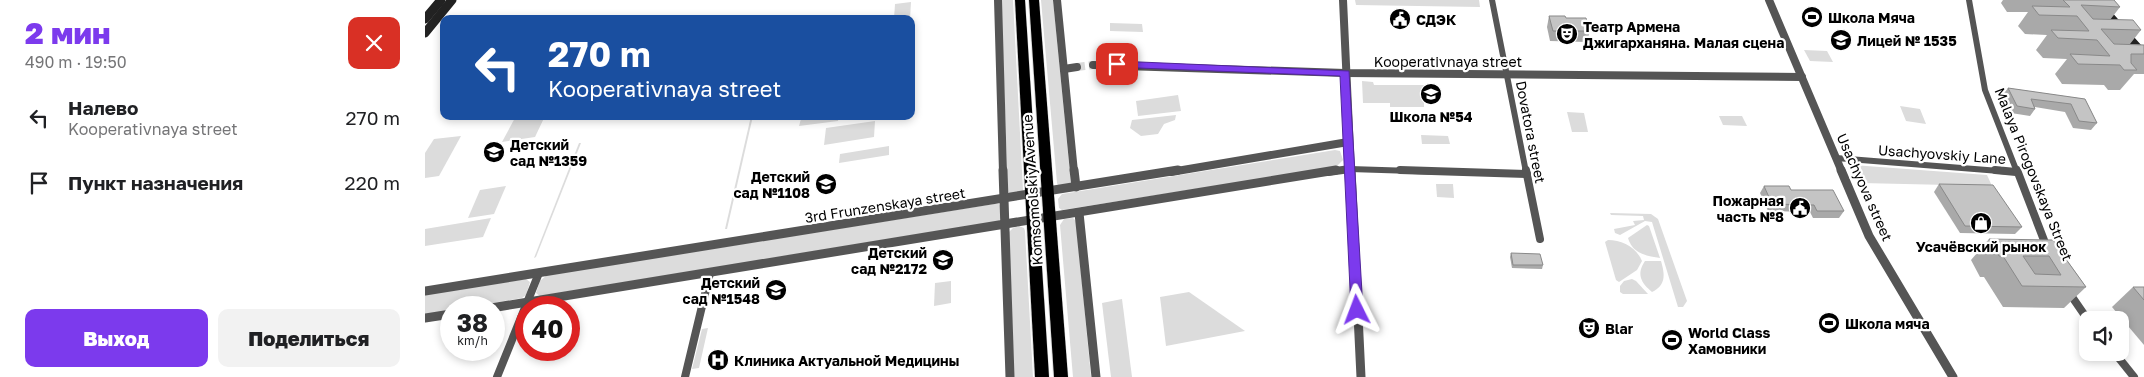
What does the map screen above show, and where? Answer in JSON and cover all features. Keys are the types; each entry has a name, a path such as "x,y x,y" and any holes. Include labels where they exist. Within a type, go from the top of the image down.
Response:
{"main road":[{"path":"425,19 441,0"},
{"path":"425,33 452,0"},
{"name":"Komsomolskiy Avenue","path":"1020,0 1042,377"},
{"name":"Komsomolskiy Avenue","path":"1034,0 1061,377"},
{"path":"2095,0 2144,55"},
{"path":"2103,0 2144,46"}],"street":[{"name":"Komsomolskiy Avenue","path":"998,0 1011,377"},
{"path":"1057,0 1076,187"},
{"path":"1343,0 1348,142 1361,377"},
{"name":"Dovatora street","path":"1492,0 1540,239"},
{"name":"Usachyova street","path":"1769,0 1869,236 1953,377"},
{"name":"Malaya Pirogovskaya Street","path":"1969,0 1985,90 2050,255"},
{"name":"Kooperativnaya street","path":"1093,65 1345,73 1802,77"},
{"path":"1064,69 1077,67"},
{"name":"3rd Frunzenskaya street","path":"425,291 1031,195 1348,142"},
{"name":"Usachyovskiy Lane","path":"1835,158 2016,172"},
{"path":"565,296 1350,169 1527,174"},
{"path":"1079,213 1096,377"},
{"path":"529,296 539,273"},
{"path":"685,377 709,273"},
{"name":"Malaya Pirogovskaya Street","path":"2063,283 2082,311"},
{"path":"425,318 440,316"},
{"path":"497,377 515,332"},
{"path":"2122,361 2135,377"}],"shaded area":[{"path":"1001,0 1013,0 1023,190 1022,193 1014,196 1008,192"},
{"path":"1041,0 1053,0 1071,184 1058,185 1057,183"},
{"path":"1355,0 1479,0 1480,7 1356,5"},
{"path":"911,2 910,15 894,15 895,4"},
{"path":"1110,23 1142,24 1143,32 1110,31"},
{"path":"1804,50 1827,51 1833,62 1810,61"},
{"path":"1362,81 1373,82 1374,85 1433,85 1435,103 1424,102 1424,107 1390,107 1390,103 1363,103"},
{"path":"1178,95 1181,111 1138,116 1136,101"},
{"path":"1900,106 1920,109 1926,124 1906,121"},
{"path":"1567,112 1584,113 1588,132 1572,132"},
{"path":"1176,115 1175,120 1164,124 1158,134 1141,136 1130,128 1132,120"},
{"path":"1719,116 1742,116 1747,126 1723,125"},
{"path":"514,120 543,120 535,137 502,142"},
{"path":"750,120 752,120 727,229 725,229"},
{"path":"801,120 838,120 838,121 799,126"},
{"path":"875,121 874,137 824,145 826,128"},
{"path":"1421,135 1448,136 1450,144 1422,144"},
{"path":"461,136 439,176 425,178 425,153 434,139"},
{"path":"579,143 581,143 534,258"},
{"path":"889,146 889,155 839,163 840,154"},
{"path":"1335,150 1340,151 1343,160 1336,167 1062,210 1059,208 1058,199 1062,194"},
{"path":"1853,165 1987,175 1992,186 1861,183"},
{"path":"1436,184 1453,184 1454,198 1437,197"},
{"path":"506,186 494,214 468,218 480,190"},
{"path":"994,204 999,204 1001,207 1001,218 999,221 540,296 536,293 540,281 547,275"},
{"path":"1610,213 1651,214 1658,219 1687,301 1683,307 1678,307 1652,222 1645,221 1620,235 1615,233 1614,229 1635,225 1633,221 1644,220 1643,216 1611,215"},
{"path":"491,218 483,237 425,246 425,229"},
{"path":"1073,218 1076,221 1091,377 1073,377 1060,225 1064,219"},
{"path":"1647,225 1660,258 1640,253 1633,247 1628,238"},
{"path":"1019,226 1024,228 1025,231 1033,377 1014,377 1009,232"},
{"path":"1608,240 1628,245 1642,261 1637,270 1619,282 1616,280 1605,242"},
{"path":"1645,261 1661,261 1664,275 1662,283 1652,292 1643,282 1640,274"},
{"path":"526,279 530,282 526,295 515,296 515,299 505,301 505,296 440,296 440,312 425,315 425,294"},
{"path":"1632,279 1648,294 1623,294 1620,292 1620,286 1624,281"},
{"path":"951,281 951,303 934,306 935,283"},
{"path":"1189,292 1245,331 1166,346 1160,297"},
{"path":"1122,299 1132,377 1111,377 1102,303"},
{"path":"708,328 699,368 692,369 702,329"}],"building":[{"path":"2063,0 2114,0 2120,7 2081,5 2093,19 2133,20 2141,30 2101,29 2114,44 2144,45 2144,54 2131,54 2131,63 2137,70 2124,70 2120,65 2078,64 2070,54 2110,56 2097,40 2058,38 2051,30 2089,31 2077,16 2039,15 2032,6 2070,7"},
{"path":"1549,16 1586,18 1590,31 1553,31"},
{"path":"2008,88 2085,99 2097,123 2079,121 2071,104 2031,99 2035,109 2017,106"},
{"name":"Усачёвский рынок","path":"1939,184 1993,185 2022,227 1965,226"},
{"path":"1764,186 1789,186 1791,190 1833,190 1844,211 1817,211 1814,205 1772,204"},
{"path":"1989,239 2053,240 2086,287 2022,286 2003,256 1999,256","holes":["2023,256 2049,256 2061,275 2035,274"]},
{"path":"1511,253 1540,254 1543,265 1513,265"},
{"path":"2133,287 2144,287 2144,300"}],"tunnel":[{"path":"1077,67 1093,65"}],"place":[{"name":"Школа Мяча","path":"1812,17"},
{"name":"СДЭК","path":"1400,19"},
{"name":"Театр Армена Джигарханяна. Малая сцена","path":"1567,34"},
{"name":"Лицей № 1535","path":"1841,40"},
{"name":"Школа №54","path":"1431,94"},
{"name":"Детский сад №1359","path":"494,152"},
{"name":"Детский сад №1108","path":"826,184"},
{"name":"Пожарная часть №8","path":"1800,208"},
{"name":"Усачёвский рынок","path":"1981,223"},
{"name":"Детский сад №2172","path":"943,260"},
{"name":"Детский сад №1548","path":"776,290"},
{"name":"Школа мяча","path":"1829,323"},
{"name":"Blar","path":"1589,328"},
{"name":"World Class Хамовники","path":"1672,340"},
{"name":"Клиника Актуальной Медицины","path":"718,360"}],"route":[{"path":"1117,64 1345,73 1357,310"}]}
